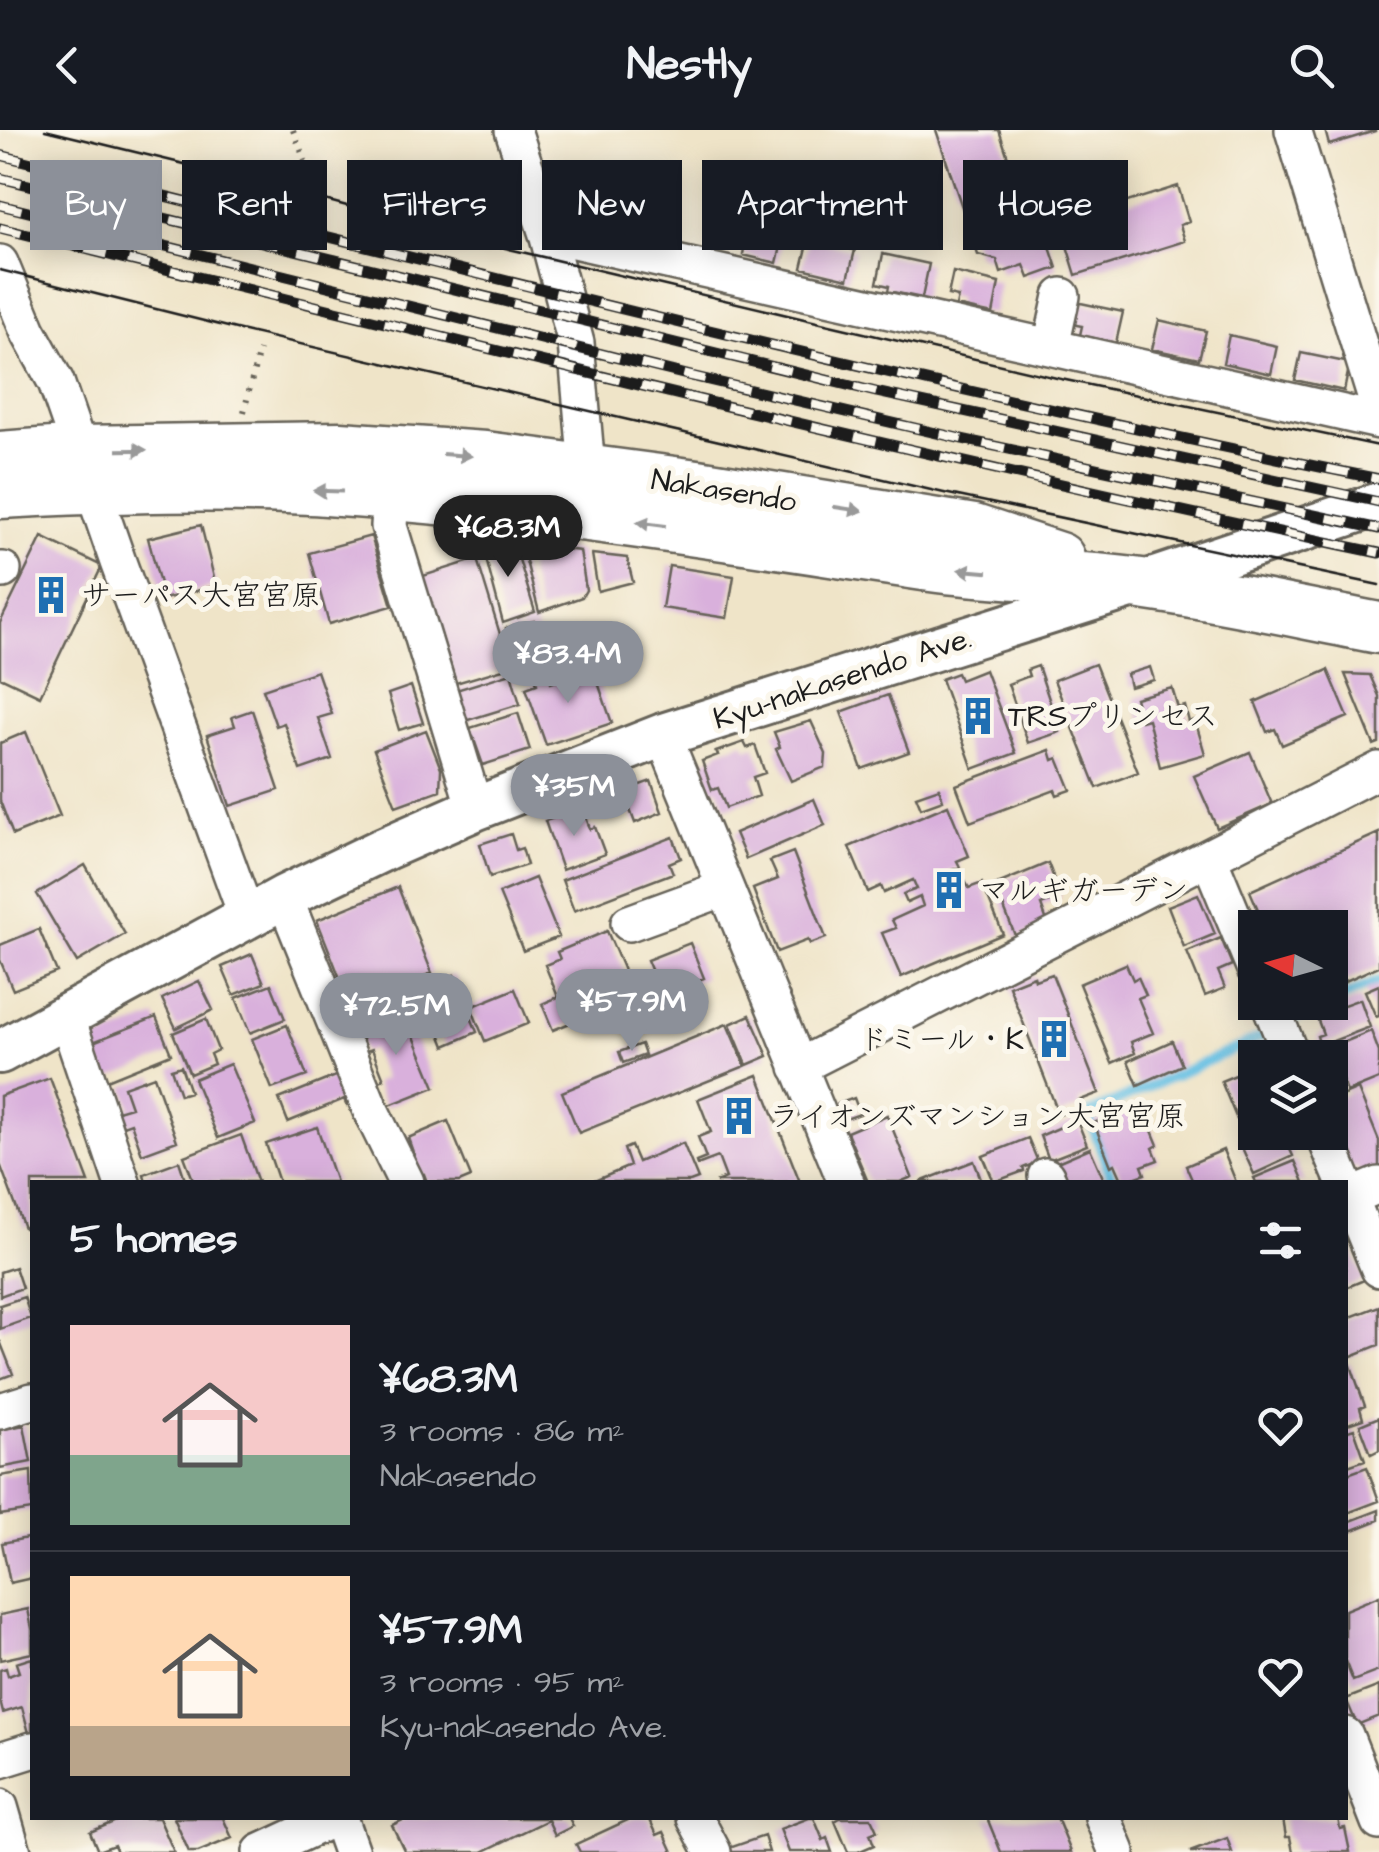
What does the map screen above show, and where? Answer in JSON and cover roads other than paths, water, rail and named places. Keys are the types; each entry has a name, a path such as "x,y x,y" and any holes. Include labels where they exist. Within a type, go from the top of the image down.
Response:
{"highway":[{"name":"Nakasendo","path":"0,493 85,470 340,447 485,458 587,469 974,530 1140,584"},
{"name":"Nakasendo","path":"0,456 208,488 320,490 598,516 964,570 1140,584 1379,628"}],"main road":[{"name":"Kyu-nakasendo Ave.","path":"0,1052 265,907 475,809 662,736 1379,504"}],"street":[{"path":"512,130 542,219"},
{"path":"1293,130 1379,409"},
{"path":"551,250 576,343 587,469"},
{"path":"618,250 1379,421"},
{"path":"0,262 14,321 56,382 85,470 265,907 405,1180"},
{"path":"1051,347 1062,296"},
{"path":"391,496 388,526 475,809"},
{"path":"662,736 845,1180"},
{"path":"798,1067 1379,770"},
{"path":"1209,858 1238,928"},
{"path":"629,924 725,888"},
{"path":"66,1015 121,1180"},
{"path":"1332,1150 1348,1180"},
{"path":"1353,1190 1379,1269"},
{"path":"0,1411 30,1402"},
{"path":"1348,1743 1379,1822"},
{"path":"0,1760 30,1751"},
{"path":"0,1806 14,1852"},
{"path":"261,1852 332,1820"},
{"path":"337,1820 350,1852"},
{"path":"696,1820 713,1852"},
{"path":"1103,1820 1117,1852"}],"waterway":[{"path":"1289,1021 1379,981"},
{"path":"1112,1180 1088,1114 1266,1035"}],"tram line":[{"path":"45,130 488,244 821,323 1061,379 1379,446"},
{"path":"0,270 240,330 944,493 1379,585"}],"railway":[{"path":"0,155 860,366 1379,479"},
{"path":"0,178 876,392 1379,502"},
{"path":"0,205 691,376 1379,529"},
{"path":"0,228 860,438 1379,553"}],"place":[{"name":"サーパス大宮宮原","path":"51,595"},
{"name":"TRSプリンセス","path":"978,716"},
{"name":"マルギガーデン","path":"949,890"},
{"name":"ドミール・K","path":"1054,1039"},
{"name":"ライオンズマンション大宮宮原","path":"739,1116"}]}
